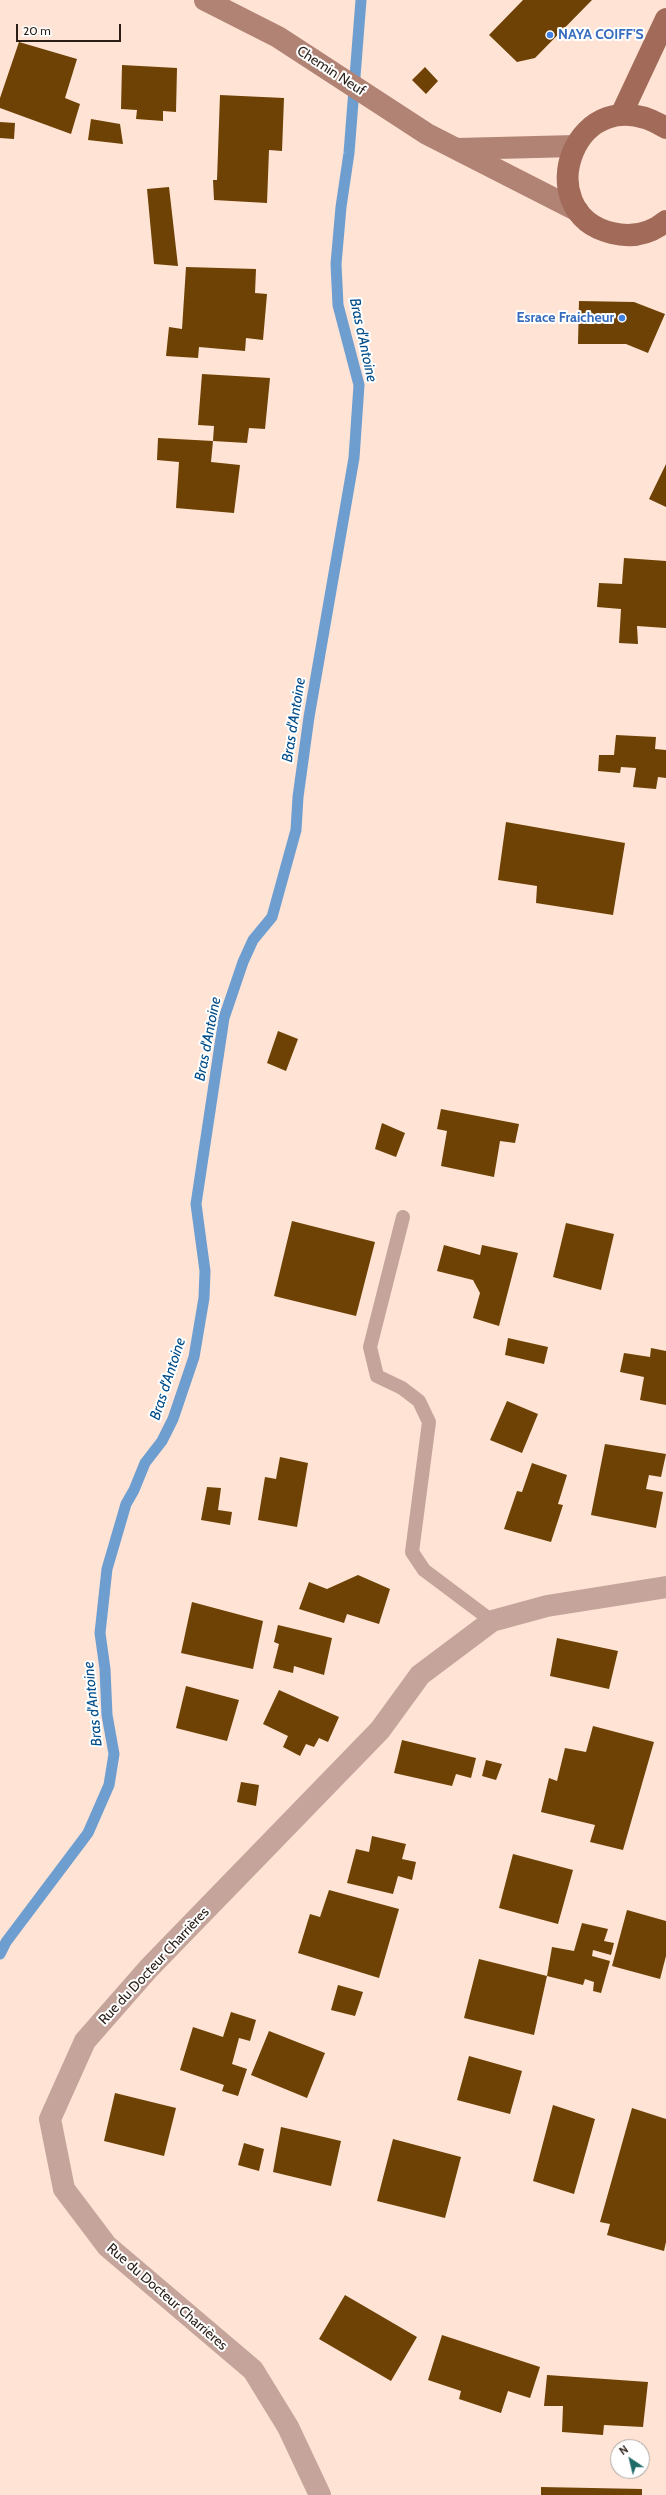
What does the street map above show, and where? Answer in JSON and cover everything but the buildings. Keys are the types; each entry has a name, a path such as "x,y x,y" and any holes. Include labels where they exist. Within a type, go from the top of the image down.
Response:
{"main road":[{"name":"Chemin Neuf","path":"205,0 278,37 336,73 399,116 454,149 578,211"},
{"path":"621,115 666,19"},
{"path":"663,228 641,234 623,236 606,232 591,224 578,211 570,196 567,179 568,162 575,146 586,131 602,120 621,115 644,118 666,128"},
{"path":"454,149 575,146"}],"street":[{"name":"Rue du Docteur Charrières","path":"320,2495 288,2427 253,2370 107,2246 64,2189 50,2119 85,2041 150,1968 380,1730 420,1675 492,1621 547,1606 666,1587"}],"lane":[{"path":"403,1217 370,1347 377,1376 402,1388 419,1401 429,1422 412,1552 424,1570 492,1621"}],"waterway":[{"name":"Bras d'Antoine","path":"0,1954 6,1942 88,1833 109,1785 114,1754 107,1715 105,1669 100,1633 107,1569 126,1504 134,1490 145,1463 162,1441 173,1419 194,1357 204,1298 205,1271 196,1204 224,1018 243,962 253,940 272,917 296,830 298,797 309,717 354,458 359,385 338,305 336,264 341,207 349,153 361,0"}],"place":[{"name":"NAYA COIFF'S","path":"550,35"},
{"name":"Esrace Fraicheur","path":"622,318"}]}
